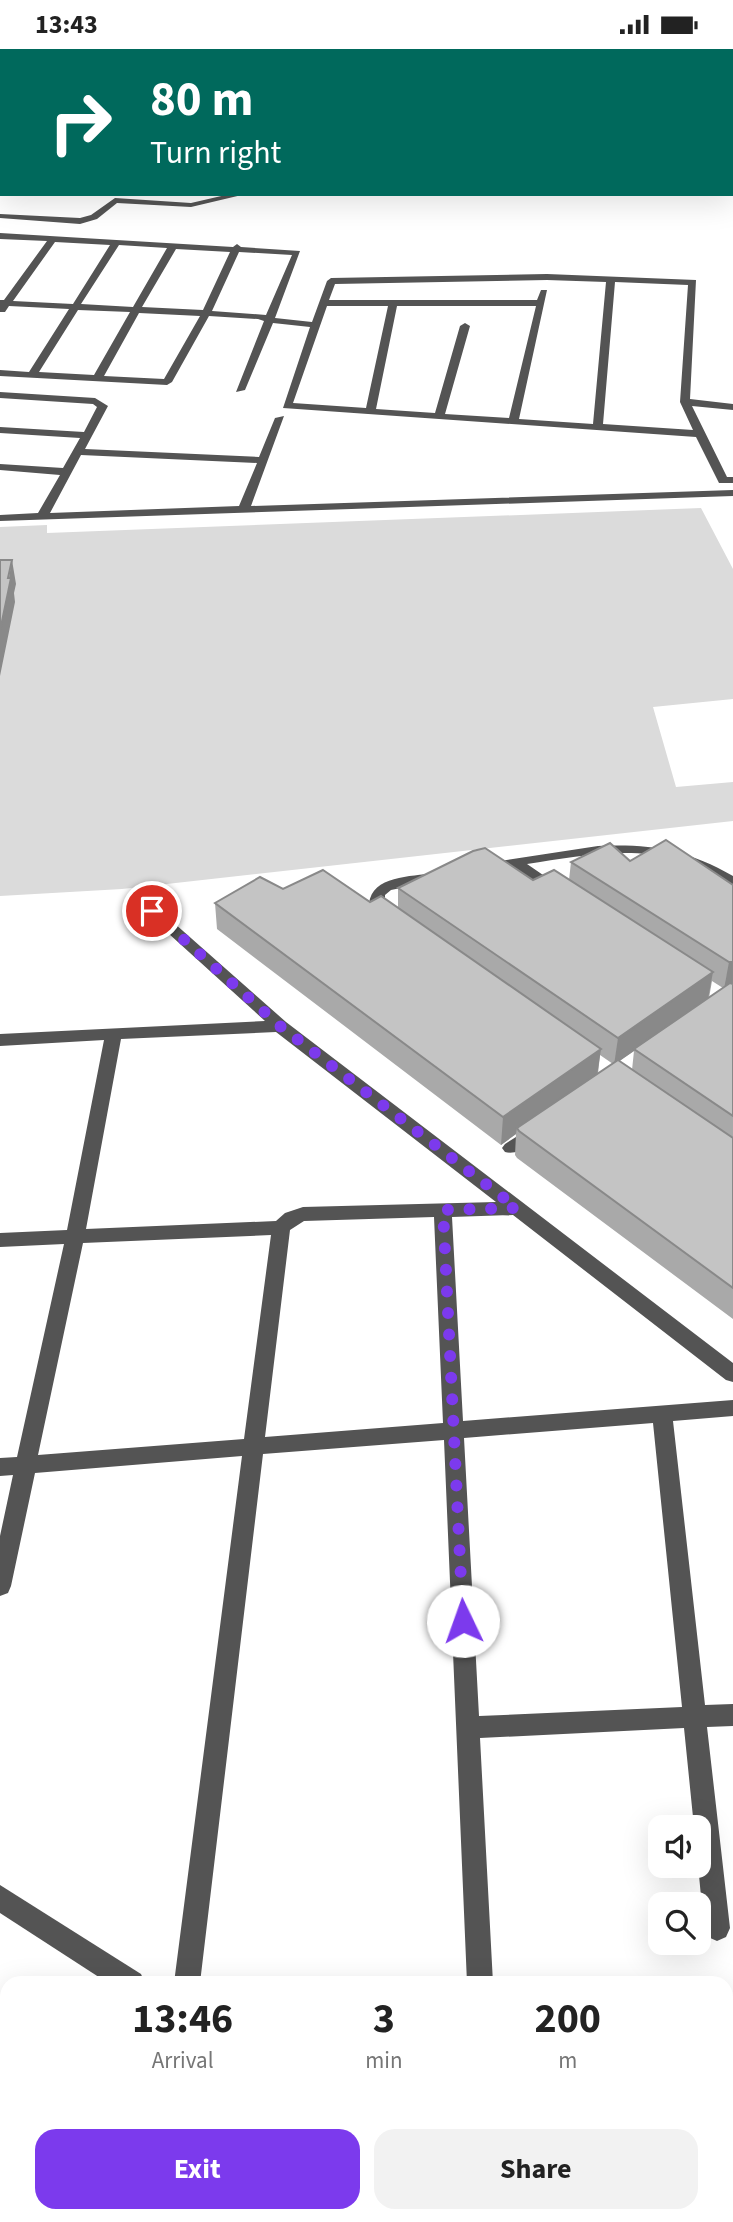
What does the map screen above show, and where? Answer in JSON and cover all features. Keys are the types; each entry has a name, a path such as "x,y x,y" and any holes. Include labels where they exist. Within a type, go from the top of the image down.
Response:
{"street":[{"path":"0,216 80,221 94,218 115,200 191,205 233,196"},
{"path":"0,236 237,247 297,253 240,390"},
{"path":"0,313 3,304 53,239"},
{"path":"32,375 117,241"},
{"path":"97,379 139,310 174,244"},
{"path":"0,373 167,382 206,313 237,247"},
{"path":"513,422 547,277"},
{"path":"701,434 287,406 331,281 547,277 693,282 685,403 701,434 723,481 733,481"},
{"path":"598,427 611,280"},
{"path":"323,303 541,303"},
{"path":"3,304 206,313 317,325"},
{"path":"370,412 393,305"},
{"path":"439,417 465,326"},
{"path":"0,395 102,402 79,452 42,517"},
{"path":"685,403 733,407"},
{"path":"243,511 280,418"},
{"path":"0,430 87,435"},
{"path":"79,452 263,460"},
{"path":"0,467 67,472"},
{"path":"0,518 732,496"},
{"path":"475,869 513,862 632,849 665,852 691,860 733,881"},
{"path":"513,862 568,898"},
{"path":"404,929 382,913 377,904 378,894 386,886 449,874"},
{"path":"152,911 280,1026 733,1374"},
{"path":"0,1040 280,1026"},
{"path":"0,1586 75,1237 113,1035"},
{"path":"511,1147 546,1124"},
{"path":"188,1976 281,1228 291,1218 303,1214 517,1208"},
{"path":"443,1210 480,1976"},
{"path":"0,1240 281,1228"},
{"path":"0,1467 733,1408"},
{"path":"662,1414 718,1928"},
{"path":"468,1728 695,1719 733,1715"},
{"path":"0,1898 121,1976"}],"shaded area":[{"path":"701,508 733,569 733,699 653,707 676,787 733,782 733,821 122,889 0,896 0,527 47,525 47,533"}],"building":[{"path":"0,560 12,560 0,631"},
{"path":"666,840 733,885 733,962 729,962 571,862 610,843 630,861"},
{"path":"485,848 533,880 554,870 713,972 618,1038 398,888 473,851"},
{"path":"323,870 370,902 381,896 601,1049 503,1117 215,903 260,877 283,889"},
{"path":"730,983 733,984 733,1116 634,1049"},
{"path":"618,1060 733,1138 733,1288 517,1128"}],"route":[{"path":"152,911 280,1026 517,1208 443,1210 463,1621"}]}
